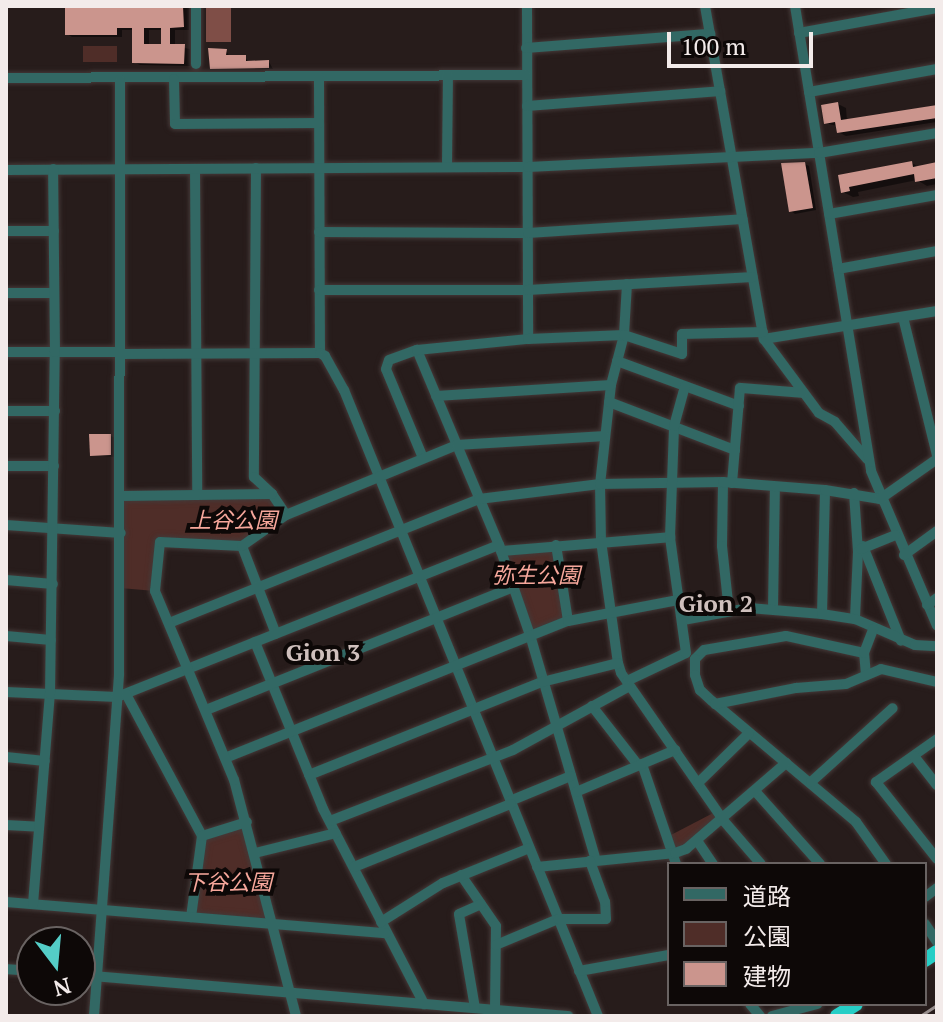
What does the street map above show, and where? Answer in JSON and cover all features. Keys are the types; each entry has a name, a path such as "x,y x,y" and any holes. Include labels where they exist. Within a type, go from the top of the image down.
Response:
{"street":[{"path":"196,6 196,64"},
{"path":"527,6 528,339"},
{"path":"705,6 764,336 819,413 851,438 869,462"},
{"path":"795,6 869,462 880,499 937,626"},
{"path":"799,33 937,8"},
{"path":"526,48 710,34"},
{"path":"809,92 937,69"},
{"path":"6,78 120,80 526,75"},
{"path":"447,167 448,76"},
{"path":"319,78 320,353 330,363 344,390 598,1016"},
{"path":"174,79 175,124 319,123"},
{"path":"120,80 122,696 96,976 568,1016"},
{"path":"527,106 720,91"},
{"path":"6,170 528,167 819,153 937,133"},
{"path":"254,494 256,168"},
{"path":"33,904 50,694 53,584 53,169"},
{"path":"195,169 197,495"},
{"path":"829,214 937,195"},
{"path":"319,232 528,233 743,219"},
{"path":"6,231 54,231"},
{"path":"838,269 937,251"},
{"path":"319,290 528,290 753,277"},
{"path":"627,284 624,335 611,385 600,484 601,541 618,663 629,684 723,820 759,862"},
{"path":"6,293 54,293"},
{"path":"423,458 386,369 389,360 417,350 528,339 624,335 682,354 682,334 764,336 937,311"},
{"path":"169,623 479,499 600,484 727,483 854,493 880,499 937,457 903,317"},
{"path":"417,350 500,548 530,635 605,902 606,919 558,919 496,945"},
{"path":"6,352 320,353"},
{"path":"617,361 739,406"},
{"path":"436,396 611,385"},
{"path":"330,821 492,757 556,727 686,653 670,537 674,426 685,386"},
{"path":"729,611 722,546 740,388 803,393"},
{"path":"609,402 735,450"},
{"path":"6,411 55,411"},
{"path":"296,1016 247,822 206,710 155,591 160,542 242,546 286,515 457,445 605,436"},
{"path":"6,466 54,466"},
{"path":"254,477 272,494 286,515"},
{"path":"773,609 775,487"},
{"path":"822,614 825,490"},
{"path":"854,493 861,549 855,619"},
{"path":"121,496 272,494"},
{"path":"6,525 121,533"},
{"path":"904,555 937,531"},
{"path":"861,549 895,535"},
{"path":"6,692 122,696 419,577 500,548 670,537"},
{"path":"556,545 568,621"},
{"path":"242,546 276,634"},
{"path":"861,549 901,641"},
{"path":"6,580 53,584"},
{"path":"206,710 513,587"},
{"path":"927,605 937,598"},
{"path":"225,758 568,621 678,600"},
{"path":"683,620 729,611 773,609 822,614 855,619 901,641 937,646"},
{"path":"866,675 864,653 873,629"},
{"path":"6,636 51,640"},
{"path":"864,653 786,636 704,650 695,659 695,675 700,690 715,704 856,822 885,862"},
{"path":"255,642 330,821 422,1003 419,1016"},
{"path":"309,775 542,682 618,663"},
{"path":"715,704 781,691 838,685 881,669 937,682"},
{"path":"122,696 202,836 191,917"},
{"path":"592,706 640,765 676,858"},
{"path":"811,782 893,708"},
{"path":"698,783 749,733"},
{"path":"937,739 876,782 937,859"},
{"path":"576,792 675,750"},
{"path":"914,756 937,785"},
{"path":"6,757 45,761"},
{"path":"537,867 593,860 676,858 786,763"},
{"path":"354,867 571,776"},
{"path":"755,791 818,862"},
{"path":"202,836 247,822"},
{"path":"6,825 39,827"},
{"path":"255,853 336,833"},
{"path":"698,842 712,862"},
{"path":"6,902 272,924 384,927 433,888 529,848"},
{"path":"461,875 496,926 499,1012"},
{"path":"475,1008 459,914 481,904"},
{"path":"579,971 667,955"},
{"path":"772,1016 809,1006"}],"green space":[{"path":"83,46 117,46 117,62 83,62"},
{"name":"上谷公園","path":"272,494 286,515 242,546 160,542 155,591 120,588 121,496"},
{"name":"弥生公園","path":"556,545 568,621 530,635 501,551"},
{"path":"717,811 723,820 675,853 669,836"},
{"name":"下谷公園","path":"247,822 272,924 191,917 202,836"}],"shaded area":[{"path":"206,6 231,6 231,42 206,42"}],"building":[{"path":"65,6 183,6 184,27 170,28 170,44 185,44 184,64 132,63 132,28 117,28 117,35 65,35","holes":["144,28 161,28 161,44 144,44"]},
{"path":"208,48 227,49 226,55 246,55 246,61 269,60 269,68 210,69"},
{"path":"838,102 841,120 937,105 937,118 837,133 835,122 824,124 821,105"},
{"path":"912,161 913,167 937,162 937,178 915,182 914,174 849,187 850,191 841,193 838,175"},
{"path":"805,162 813,208 789,212 781,163"},
{"path":"89,434 111,434 111,455 90,456"}],"railway":[{"path":"920,1016 937,1005"}],"district":[{"name":"Gion 2","path":"716,604"},
{"name":"Gion 3","path":"323,653"}]}
